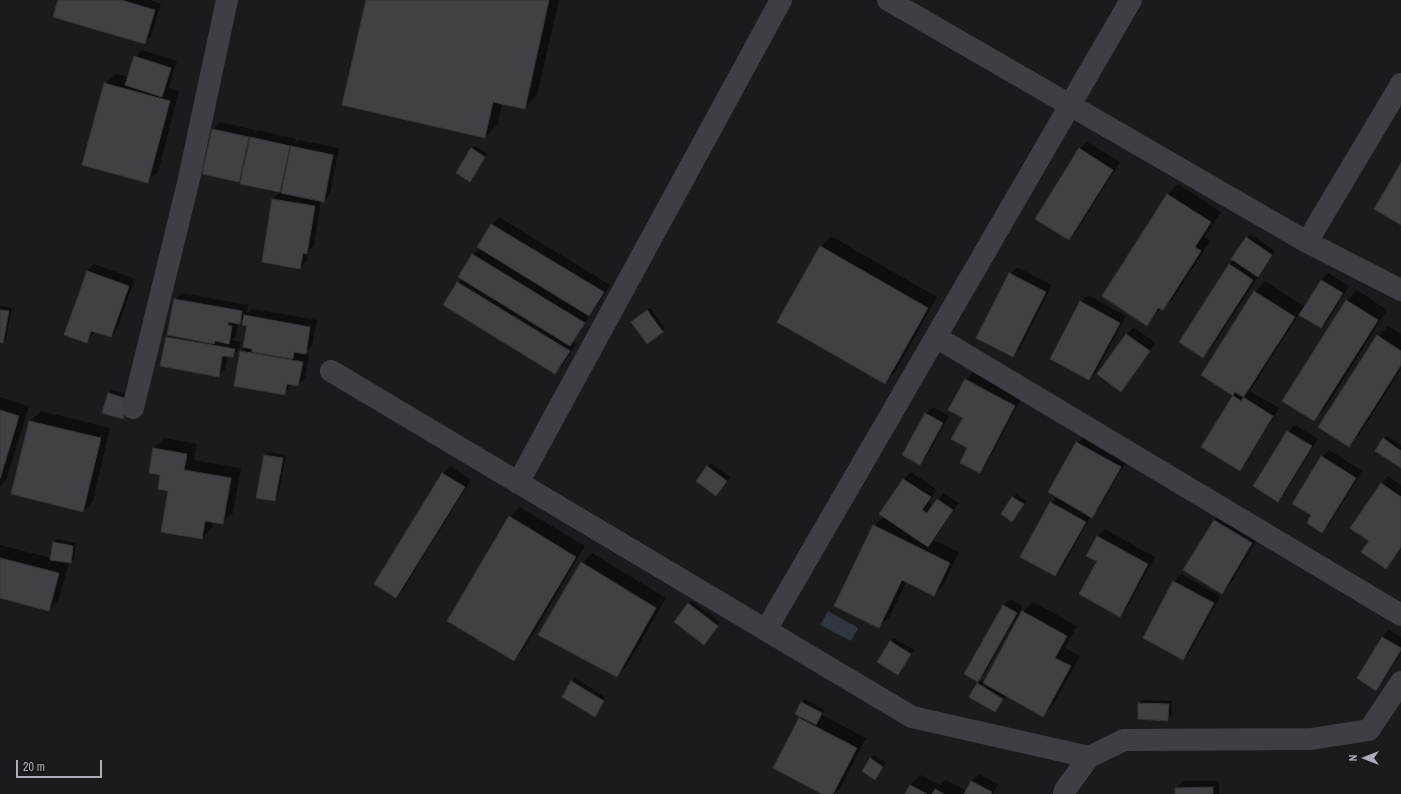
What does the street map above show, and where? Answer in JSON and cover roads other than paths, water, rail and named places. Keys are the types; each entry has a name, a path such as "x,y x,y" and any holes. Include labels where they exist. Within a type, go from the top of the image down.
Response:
{"street":[{"path":"133,408 188,183 227,0"},
{"path":"518,483 781,0"},
{"path":"888,0 1307,242 1401,290"},
{"path":"766,630 1131,0"},
{"path":"1307,242 1401,84"},
{"path":"936,336 1401,615"},
{"path":"331,371 912,717 1089,757"},
{"path":"1064,794 1065,790 1089,757 1124,740 1311,739 1369,730 1401,682"}],"water":[{"path":"828,611 858,628 851,641 820,625"}]}
